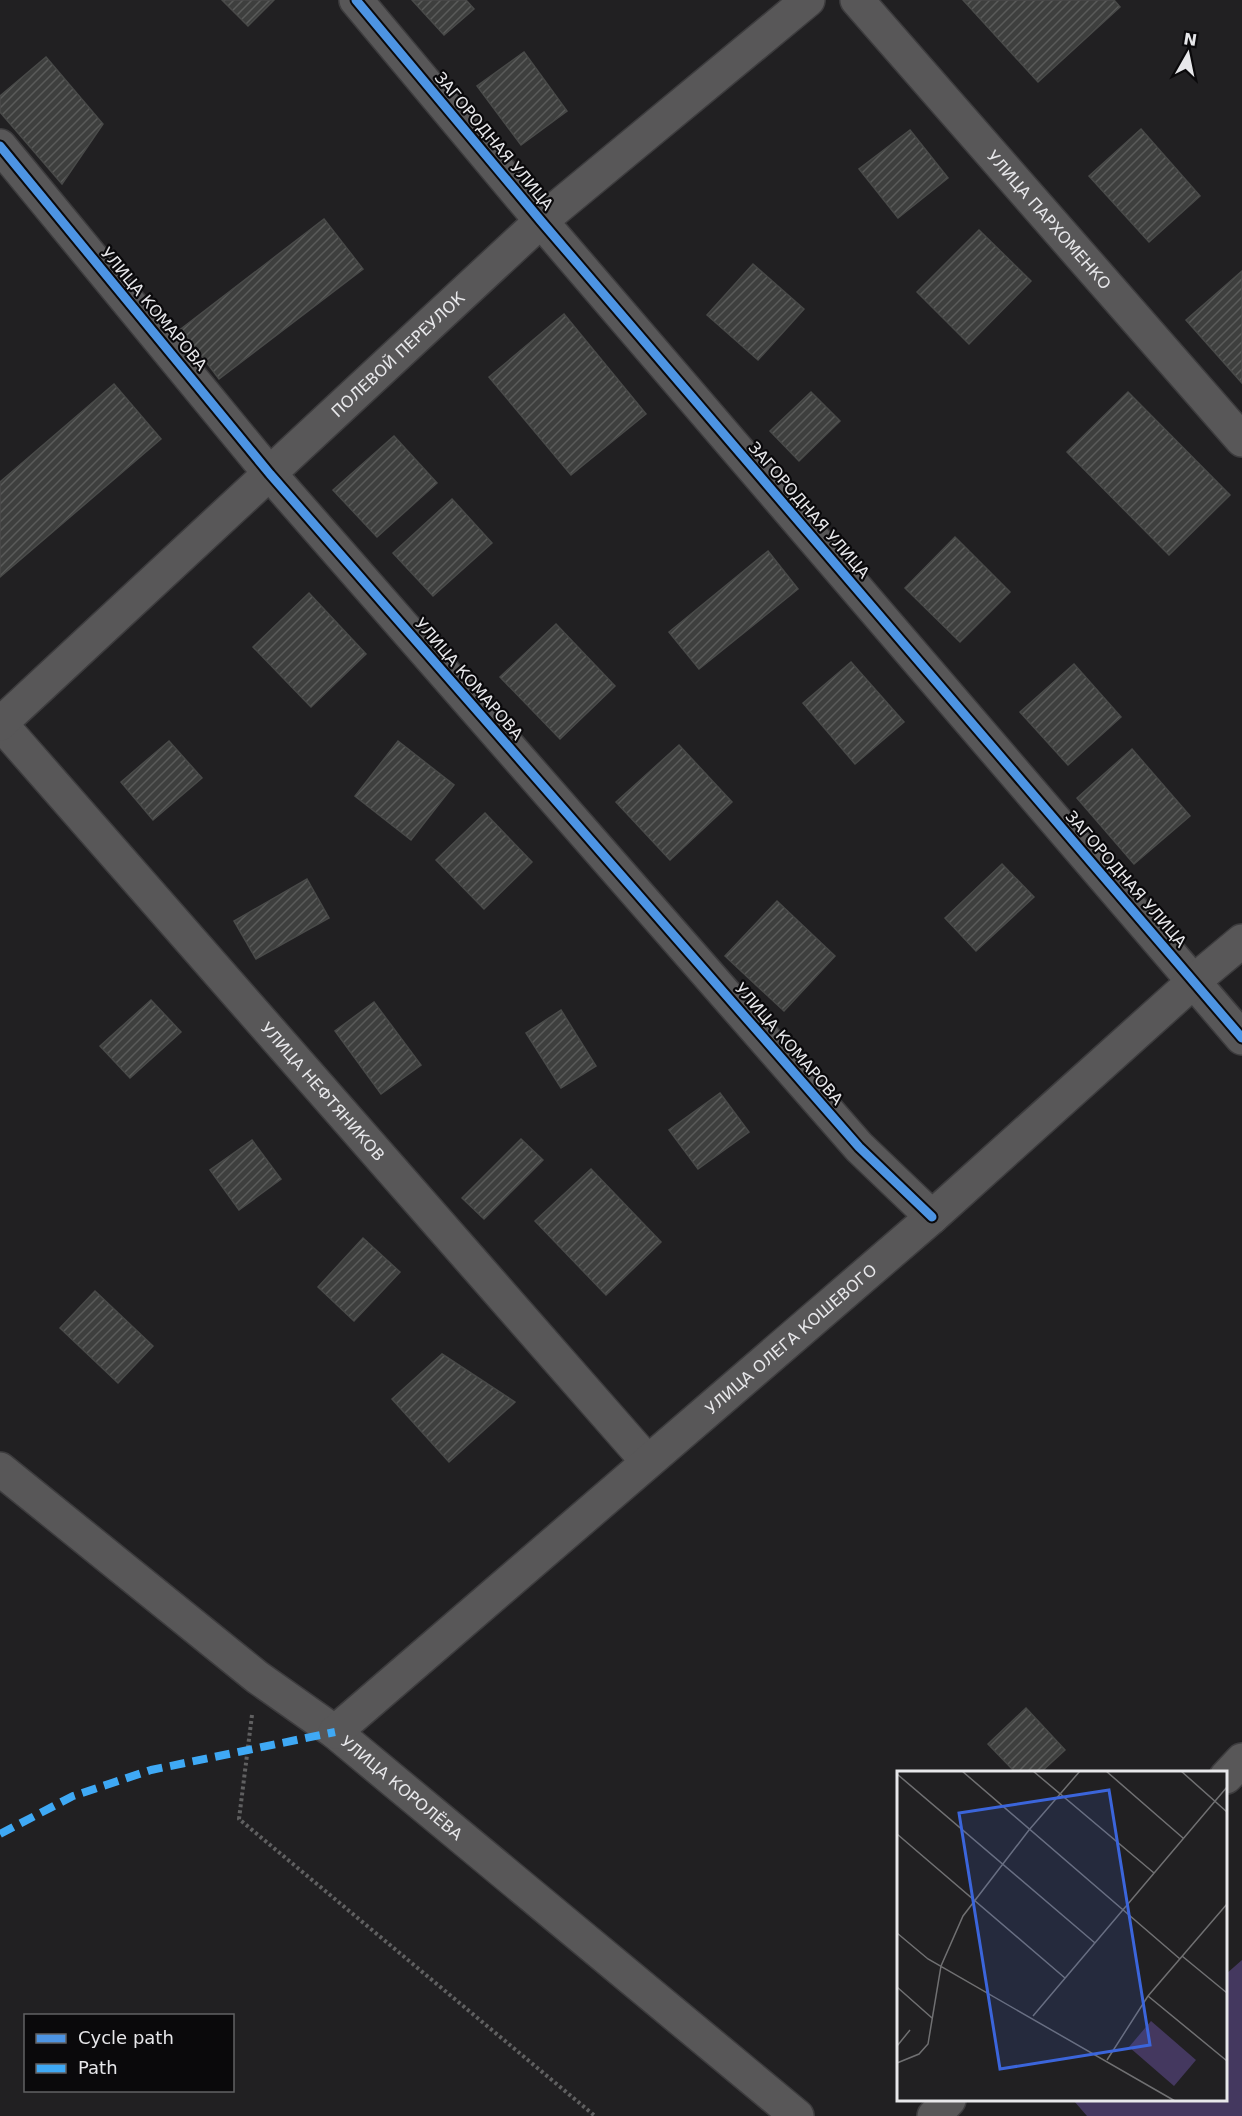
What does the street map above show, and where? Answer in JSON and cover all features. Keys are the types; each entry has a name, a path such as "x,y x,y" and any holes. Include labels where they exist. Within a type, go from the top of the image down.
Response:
{"street":[{"name":"ЗАГОРОДНАЯ УЛИЦА","path":"356,0 541,221 1242,1038"},
{"name":"ПОЛЕВОЙ ПЕРЕУЛОК","path":"0,724 541,221 808,0"},
{"name":"УЛИЦА ПАРХОМЕНКО","path":"857,0 1242,440"},
{"name":"УЛИЦА КОМАРОВА","path":"0,146 270,474 859,1147 932,1217"},
{"name":"УЛИЦА НЕФТЯНИКОВ","path":"0,724 647,1461"},
{"name":"УЛИЦА ОЛЕГА КОШЕВОГО","path":"335,1732 932,1217 1194,981 1242,941"},
{"name":"УЛИЦА КОРОЛЁВА","path":"0,1469 257,1677 335,1732 797,2116"},
{"path":"1227,1776 1242,1760"},
{"path":"934,2116 948,2101"}],"path":[{"path":"257,1677 238,1819 595,2116"}],"shaded area":[{"path":"1242,1960 1242,2116 1087,2116 1074,2101 1227,2101 1227,1973"}],"building":[{"path":"222,0 274,0 248,26"},
{"path":"412,0 466,0 474,9 444,35"},
{"path":"963,0 1114,0 1120,7 1038,82"},
{"path":"524,52 567,111 521,145 477,86"},
{"path":"46,57 103,124 62,184 0,112 0,96"},
{"path":"1141,129 1200,196 1149,242 1089,176"},
{"path":"910,130 948,178 898,218 859,169"},
{"path":"324,219 363,269 219,379 181,329"},
{"path":"979,230 1031,281 969,344 917,292"},
{"path":"753,264 804,309 758,360 707,315"},
{"path":"1242,271 1242,383 1186,320"},
{"path":"564,314 646,414 571,475 489,377"},
{"path":"114,384 161,439 0,577 0,482"},
{"path":"811,392 840,421 799,461 770,431"},
{"path":"1128,392 1230,495 1169,555 1067,452"},
{"path":"394,436 437,483 377,537 333,490"},
{"path":"452,499 492,543 433,596 393,553"},
{"path":"955,537 1010,592 960,642 905,588"},
{"path":"768,551 798,589 699,669 669,632"},
{"path":"309,593 366,654 311,707 253,647"},
{"path":"556,624 615,686 560,739 500,677"},
{"path":"851,662 904,722 855,764 803,703"},
{"path":"1074,664 1121,717 1068,765 1020,712"},
{"path":"169,741 202,778 153,820 121,782"},
{"path":"398,741 454,785 411,840 355,796"},
{"path":"679,745 732,802 670,860 616,802"},
{"path":"1132,749 1190,816 1134,864 1077,798"},
{"path":"485,813 532,862 484,909 436,860"},
{"path":"1002,864 1034,897 976,951 945,918"},
{"path":"307,879 329,918 256,959 234,921"},
{"path":"777,901 835,956 784,1011 725,956"},
{"path":"151,1000 181,1032 130,1078 100,1046"},
{"path":"374,1002 421,1065 381,1094 335,1031"},
{"path":"561,1010 596,1066 561,1088 526,1033"},
{"path":"720,1093 749,1132 698,1169 669,1130"},
{"path":"521,1139 543,1160 484,1219 462,1198"},
{"path":"252,1140 281,1179 239,1210 210,1170"},
{"path":"591,1169 661,1242 606,1295 535,1221"},
{"path":"363,1238 400,1272 354,1321 318,1287"},
{"path":"95,1291 153,1346 118,1383 60,1328"},
{"path":"442,1354 515,1402 449,1462 392,1399"},
{"path":"1026,1708 1065,1750 1042,1771 1014,1771 988,1744"}],"marked path":[{"path":"0,1834 73,1796 151,1770 335,1732"}],"cycle path":[{"path":"356,0 541,221 1242,1038"},
{"path":"0,146 270,474 859,1147 932,1217"}]}
